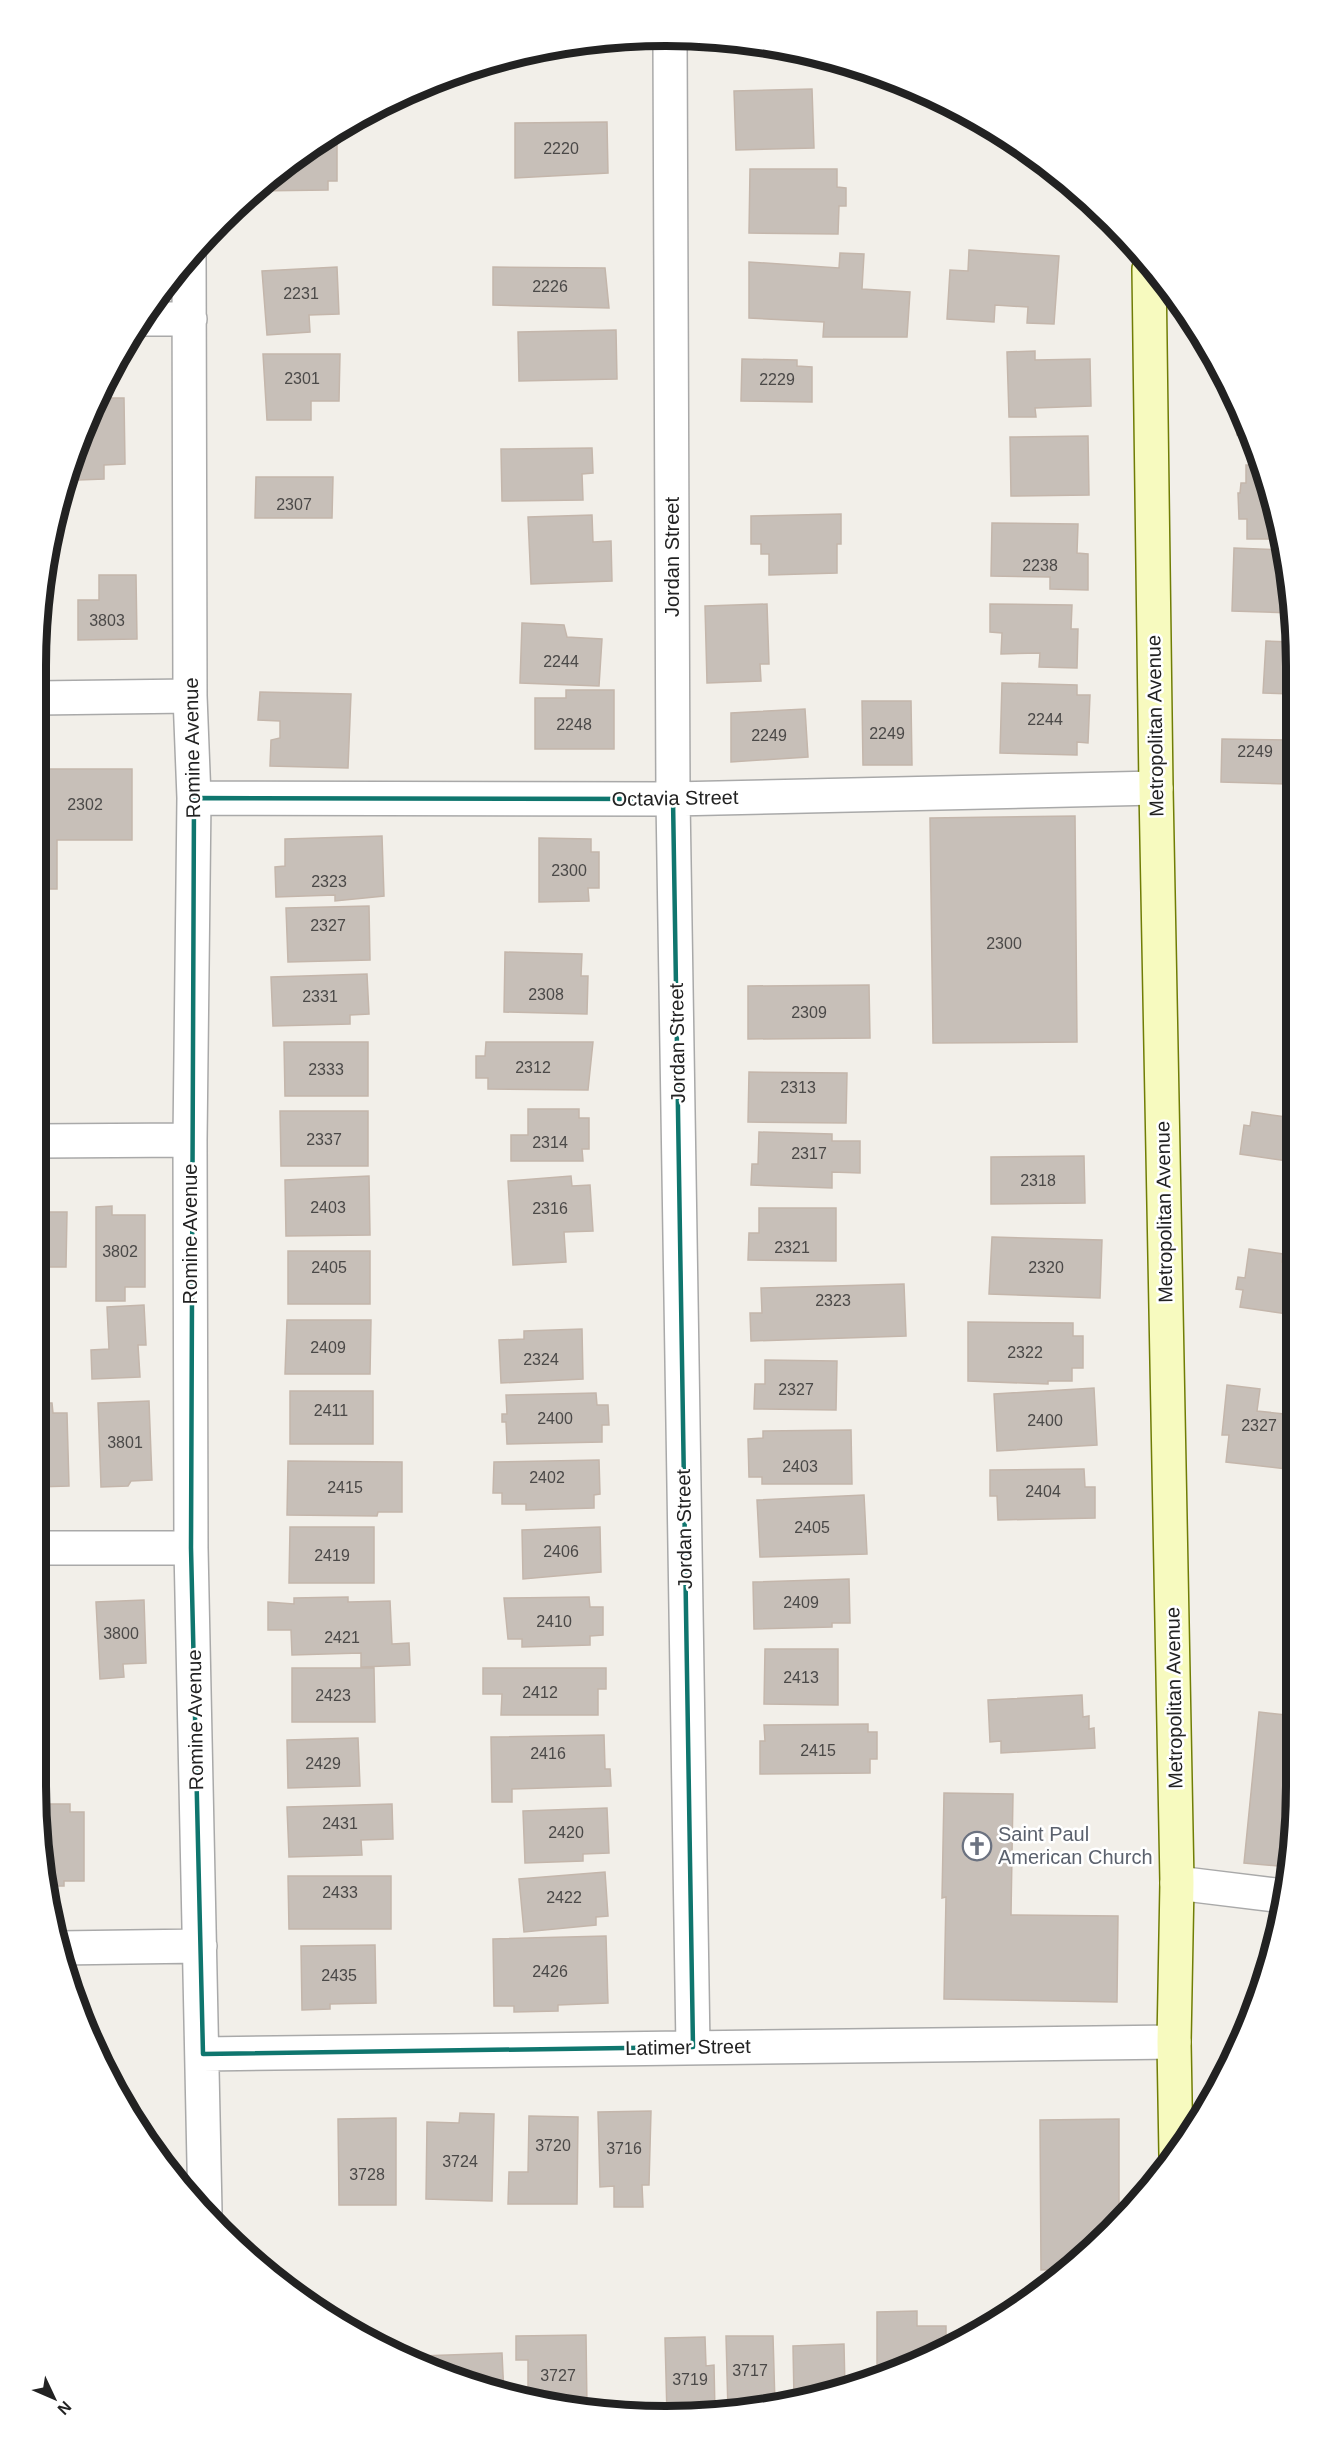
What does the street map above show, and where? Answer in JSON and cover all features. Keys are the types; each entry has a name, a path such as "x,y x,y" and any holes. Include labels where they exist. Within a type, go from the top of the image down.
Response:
{"street":[{"name":"Jordan Street","path":"670,46 673,800 693,2047"},
{"name":"Romine Avenue","path":"189,271 190,696 194,798 190,1140 191,1548 205,2199"},
{"name":"Metropolitan Avenue","path":"1149,278 1156,788 1177,1883 1174,2042 1176,2139"},
{"path":"153,319 190,319"},
{"path":"46,698 190,696"},
{"name":"Octavia Street","path":"194,798 673,800 1156,788"},
{"path":"46,1141 190,1140"},
{"path":"46,1548 191,1548"},
{"path":"1177,1883 1277,1895"},
{"path":"69,1948 200,1946"},
{"name":"Latimer Street","path":"203,2054 1174,2042"}],"highlighted area":[{"path":"194,798 673,799 693,2047 203,2054 191,1548"}],"building":[{"path":"812,89 814,148 736,150 734,91"},
{"path":"607,122 608,173 515,178 515,123"},
{"path":"337,145 337,181 328,181 328,190 269,191 322,151"},
{"path":"750,169 837,169 837,187 846,188 846,206 839,206 838,234 749,233"},
{"path":"969,250 1059,256 1054,324 1027,323 1028,307 995,305 994,322 947,319 950,270 968,271"},
{"path":"840,253 864,254 862,289 910,292 907,337 823,337 824,322 749,318 749,262 839,268"},
{"path":"337,267 339,314 309,315 310,332 267,335 262,271"},
{"path":"493,267 605,268 609,308 493,305"},
{"path":"616,330 617,379 519,381 518,332"},
{"path":"1035,351 1035,360 1090,359 1091,406 1035,408 1036,417 1009,417 1007,352"},
{"path":"263,354 340,354 339,401 311,401 311,420 267,420"},
{"path":"742,359 797,360 797,366 812,367 812,402 741,401"},
{"path":"107,398 124,398 125,464 104,465 104,479 79,480 79,467"},
{"path":"1237,423 1241,435 1237,435"},
{"path":"1088,436 1089,495 1011,496 1010,437"},
{"path":"592,448 593,473 582,474 583,500 502,501 501,449"},
{"path":"1246,465 1253,465 1273,539 1247,539 1247,519 1239,519 1238,493 1240,493 1241,483 1246,483"},
{"path":"256,477 333,477 332,518 255,518"},
{"path":"841,514 841,544 837,544 837,573 769,575 769,554 761,554 761,544 751,544 751,516"},
{"path":"592,515 593,542 611,541 612,581 531,584 528,517"},
{"path":"992,523 1078,524 1077,553 1088,554 1088,590 1050,589 1050,577 991,576"},
{"path":"1234,548 1276,550 1284,613 1232,611"},
{"path":"99,575 136,575 137,639 78,640 78,600 99,600"},
{"path":"767,604 769,664 760,664 761,681 707,683 705,606"},
{"path":"990,604 1072,605 1071,629 1078,629 1077,668 1039,667 1040,653 1001,654 1002,633 990,632"},
{"path":"522,623 564,625 567,637 602,639 599,686 520,683"},
{"path":"1266,641 1285,642 1286,694 1263,693"},
{"path":"1002,683 1077,685 1077,695 1090,695 1088,743 1077,742 1077,755 1000,753"},
{"path":"566,690 614,690 614,749 535,749 535,698 566,698"},
{"path":"260,692 351,694 348,768 270,766 271,740 280,738 280,721 258,720"},
{"path":"862,701 911,701 912,765 863,765"},
{"path":"805,709 808,757 731,762 731,713"},
{"path":"1222,739 1286,740 1286,784 1221,782"},
{"path":"46,769 132,769 132,840 57,840 57,889 46,889"},
{"path":"1075,816 1077,1042 933,1043 930,818"},
{"path":"382,836 384,896 335,901 335,895 276,897 275,867 285,866 285,839"},
{"path":"539,838 591,839 591,852 599,852 599,888 588,888 589,901 539,902"},
{"path":"369,906 370,960 288,962 286,908"},
{"path":"505,952 582,954 581,976 588,976 587,1014 504,1012"},
{"path":"367,974 369,1014 350,1015 350,1024 273,1026 271,977"},
{"path":"869,985 870,1038 748,1039 748,986"},
{"path":"284,1042 368,1042 368,1096 285,1096"},
{"path":"486,1042 593,1042 588,1090 488,1089 488,1078 476,1078 476,1056 485,1056"},
{"path":"749,1072 847,1073 846,1123 748,1122"},
{"path":"528,1109 579,1109 579,1118 589,1118 589,1149 582,1149 583,1161 511,1161 511,1135 528,1135"},
{"path":"280,1111 368,1111 368,1166 281,1166"},
{"path":"1252,1112 1286,1117 1286,1161 1240,1154 1244,1125 1250,1126"},
{"path":"759,1132 832,1134 832,1141 860,1141 860,1173 832,1172 832,1188 751,1185 752,1164 758,1164"},
{"path":"1084,1156 1085,1203 991,1204 991,1157"},
{"path":"369,1176 370,1235 286,1236 285,1180"},
{"path":"571,1176 572,1186 590,1185 593,1231 564,1232 566,1262 513,1265 508,1181"},
{"path":"112,1206 112,1215 145,1215 145,1287 125,1287 125,1301 96,1301 96,1207"},
{"path":"759,1208 836,1208 836,1261 748,1260 749,1233 759,1233"},
{"path":"46,1212 67,1212 66,1267 47,1267 47,1282"},
{"path":"992,1237 1102,1240 1100,1298 989,1294"},
{"path":"1249,1249 1283,1254 1282,1262 1286,1262 1286,1314 1240,1307 1243,1290 1236,1289 1238,1277 1245,1278"},
{"path":"288,1251 370,1251 370,1304 288,1304"},
{"path":"904,1284 906,1336 751,1341 750,1313 762,1313 761,1288"},
{"path":"144,1305 146,1345 138,1345 140,1377 92,1379 91,1350 109,1349 107,1307"},
{"path":"287,1320 371,1320 370,1374 285,1374"},
{"path":"968,1322 1073,1323 1073,1336 1083,1336 1083,1368 1072,1368 1072,1381 1048,1381 1048,1384 968,1381"},
{"path":"582,1329 583,1379 501,1383 499,1340 524,1339 524,1331"},
{"path":"765,1360 837,1361 836,1410 754,1409 755,1384 765,1384"},
{"path":"1227,1385 1260,1389 1257,1411 1286,1414 1286,1469 1226,1462 1229,1435 1222,1435"},
{"path":"1094,1388 1097,1445 997,1451 994,1394"},
{"path":"290,1391 373,1391 373,1444 290,1444"},
{"path":"596,1393 597,1405 608,1405 609,1425 602,1425 602,1442 507,1444 506,1422 502,1422 502,1414 507,1414 506,1395"},
{"path":"149,1401 152,1480 131,1481 128,1486 101,1487 98,1403"},
{"path":"46,1403 52,1403 53,1413 67,1413 69,1486 46,1487"},
{"path":"851,1430 852,1484 762,1484 762,1477 749,1477 748,1439 763,1438 763,1431"},
{"path":"599,1460 600,1494 594,1495 594,1508 526,1510 526,1504 502,1504 502,1493 493,1493 494,1462"},
{"path":"288,1461 402,1462 402,1512 378,1512 377,1516 287,1515"},
{"path":"1084,1469 1085,1487 1095,1487 1095,1518 998,1520 997,1496 990,1496 990,1470"},
{"path":"864,1495 867,1554 760,1557 757,1500"},
{"path":"290,1527 374,1527 374,1583 289,1583"},
{"path":"600,1527 601,1572 523,1579 522,1530"},
{"path":"849,1579 850,1623 832,1623 832,1627 754,1629 753,1582"},
{"path":"348,1597 348,1602 390,1601 392,1644 409,1643 410,1665 361,1667 361,1653 292,1655 291,1630 268,1630 268,1602 294,1604 294,1598"},
{"path":"589,1597 590,1607 603,1607 603,1635 590,1636 590,1645 522,1647 522,1639 508,1639 504,1598"},
{"path":"144,1600 146,1663 123,1664 124,1677 100,1679 96,1602"},
{"path":"765,1649 838,1649 838,1705 764,1704"},
{"path":"292,1668 374,1668 375,1722 292,1722"},
{"path":"483,1668 606,1668 606,1689 598,1689 598,1715 501,1715 502,1694 483,1694"},
{"path":"1082,1695 1083,1717 1089,1716 1089,1729 1094,1728 1095,1748 1001,1753 1001,1741 990,1742 988,1700"},
{"path":"1259,1712 1286,1715 1285,1826 1281,1866 1244,1863"},
{"path":"868,1724 868,1732 877,1732 877,1759 870,1759 870,1773 760,1774 760,1741 765,1741 764,1725"},
{"path":"604,1735 605,1769 610,1769 611,1786 512,1789 512,1802 492,1802 491,1737"},
{"path":"358,1738 360,1786 288,1788 287,1740"},
{"name":"Saint Paul American Church","path":"944,1793 1013,1794 1011,1915 1118,1916 1117,2002 944,1999 946,1897 942,1898"},
{"path":"47,1804 70,1804 70,1812 84,1812 84,1881 64,1881 64,1886 55,1886"},
{"path":"392,1804 393,1839 361,1840 362,1855 289,1857 287,1807"},
{"path":"607,1808 609,1853 583,1854 583,1861 525,1863 523,1811"},
{"path":"605,1872 608,1916 596,1917 596,1925 524,1932 519,1879"},
{"path":"288,1876 391,1876 391,1929 289,1929"},
{"path":"606,1936 608,2003 558,2005 558,2011 514,2012 514,2006 494,2006 493,1939"},
{"path":"375,1945 376,2003 330,2004 330,2009 302,2010 301,1946"},
{"path":"651,2111 649,2185 642,2185 643,2207 614,2207 614,2186 600,2187 598,2112"},
{"path":"460,2113 494,2114 492,2201 426,2199 427,2122 459,2123"},
{"path":"529,2116 578,2117 577,2204 508,2204 509,2172 528,2172"},
{"path":"396,2118 396,2205 339,2205 338,2119"},
{"path":"1119,2119 1119,2209 1075,2252 1053,2270 1041,2270 1040,2120"},
{"path":"917,2311 917,2326 946,2326 946,2339 877,2369 877,2312"},
{"path":"586,2335 587,2400 526,2389 528,2389 528,2360 516,2360 516,2336"},
{"path":"726,2336 773,2336 775,2396 728,2402"},
{"path":"705,2337 706,2366 714,2365 715,2403 667,2406 665,2338"},
{"path":"844,2344 845,2379 794,2392 793,2346"},
{"path":"502,2353 503,2383 467,2373 424,2356"}],"place":[{"name":"Saint Paul American Church","path":"977,1846"}]}
